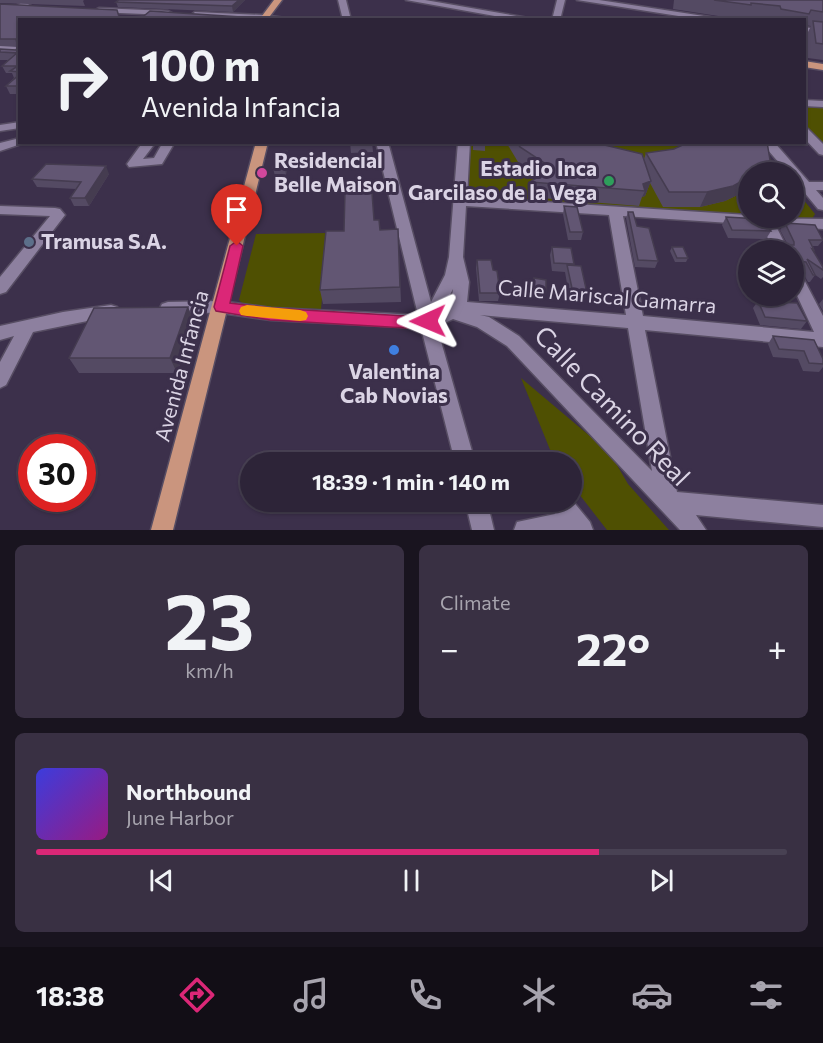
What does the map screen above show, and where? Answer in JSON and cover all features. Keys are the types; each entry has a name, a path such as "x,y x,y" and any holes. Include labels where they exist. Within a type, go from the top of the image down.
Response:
{"main road":[{"path":"264,18 278,0"},
{"path":"806,59 823,62"},
{"path":"806,64 823,68"},
{"name":"Avenida Infancia","path":"162,530 262,144"}],"street":[{"path":"0,19 32,0"},
{"path":"137,15 156,0"},
{"path":"342,0 346,18"},
{"path":"410,0 440,2 525,18"},
{"path":"556,18 561,0"},
{"path":"581,0 712,18"},
{"path":"0,8 40,9"},
{"path":"90,11 204,18"},
{"path":"137,15 176,14"},
{"path":"188,14 248,18"},
{"path":"806,30 823,33"},
{"path":"0,49 18,50"},
{"path":"806,103 823,104"},
{"path":"0,128 18,124"},
{"path":"806,133 823,151"},
{"path":"0,147 18,142"},
{"path":"148,144 133,164 158,161 168,144"},
{"path":"383,144 462,452"},
{"path":"428,321 453,275 461,201 464,144"},
{"path":"769,144 784,162"},
{"path":"805,186 823,186"},
{"path":"805,186 823,207"},
{"path":"461,201 738,218"},
{"path":"0,210 55,212 58,215 0,288"},
{"path":"615,210 668,502 823,516"},
{"path":"804,223 823,224"},
{"path":"153,308 221,307 270,314 406,322 440,320 456,310 462,276 456,257"},
{"path":"804,294 823,333"},
{"path":"0,333 72,316 124,309"},
{"name":"Calle Mariscal Gamarra","path":"456,310 517,311 823,340"},
{"name":"Calle Camino Real","path":"456,310 483,322 513,341 696,530"},
{"path":"0,380 27,327"},
{"path":"479,512 483,530"},
{"path":"567,512 578,526"},
{"path":"525,530 578,526"}],"shaded area":[{"path":"806,105 823,107 823,145 806,128"},
{"name":"Estadio Inca Garcilaso de la Vega","path":"468,144 758,144 773,162 738,162 738,216 480,196 469,190"},
{"path":"804,200 815,214 812,219 804,219"},
{"path":"328,233 321,309 245,306 239,300 256,234"},
{"path":"521,378 610,453 628,484 669,530 607,530 582,498 582,452 551,452"}],"building":[{"path":"119,0 239,0 232,6 116,2"},
{"path":"714,0 823,0 823,12 811,10 809,14 781,9 780,6"},
{"path":"0,4 117,10 119,18 18,18 18,47 16,39 0,39"},
{"path":"150,11 240,17 239,18 141,18"},
{"path":"813,21 823,22 823,44 816,43"},
{"path":"18,47 18,66 2,66 17,53 0,52 0,49 16,50"},
{"path":"18,66 18,72 10,71"},
{"path":"18,76 18,86 6,86"},
{"path":"518,144 600,144 642,154 651,181 643,184 645,191 530,182 552,168"},
{"path":"685,144 767,144 770,160 768,162 738,162 738,183 733,186 707,192 669,192 646,153 674,149"},
{"path":"276,151 287,151 285,168 273,168"},
{"path":"46,164 106,166 85,198 70,198 81,182 32,179"},
{"path":"358,190 358,194 372,193 374,220 379,220 380,230 398,229 400,287 320,290 326,231 344,231 345,191"},
{"path":"564,206 577,207 583,232 570,232"},
{"path":"628,212 633,212 637,226 649,228 658,261 638,260"},
{"path":"726,217 738,218 738,228 769,228 771,231 732,230"},
{"path":"804,224 815,225 823,240 809,240 823,270 807,259 815,275 813,275 804,262 804,240 793,240 787,228 804,228"},
{"path":"552,247 571,248 574,264 554,263"},
{"path":"672,247 683,247 688,258 677,258"},
{"path":"477,260 491,260 493,270 497,271 500,293 480,293"},
{"path":"567,265 581,266 587,293 573,293"},
{"path":"534,278 546,280 546,292 534,290"},
{"path":"760,306 799,306 807,321 765,317"},
{"path":"188,307 170,358 69,358 94,308"},
{"path":"773,336 814,340 823,364 809,363 804,351 779,349"}],"slow traffic":[{"path":"247,311 300,316"}],"place":[{"name":"Residencial Belle Maison","path":"262,173"},
{"name":"Estadio Inca Garcilaso de la Vega","path":"609,181"},
{"name":"Tramusa S.A.","path":"29,242"},
{"name":"Valentina Cab Novias","path":"394,350"}],"route":[{"path":"237,246 221,307 270,314 406,322 428,321"}]}
